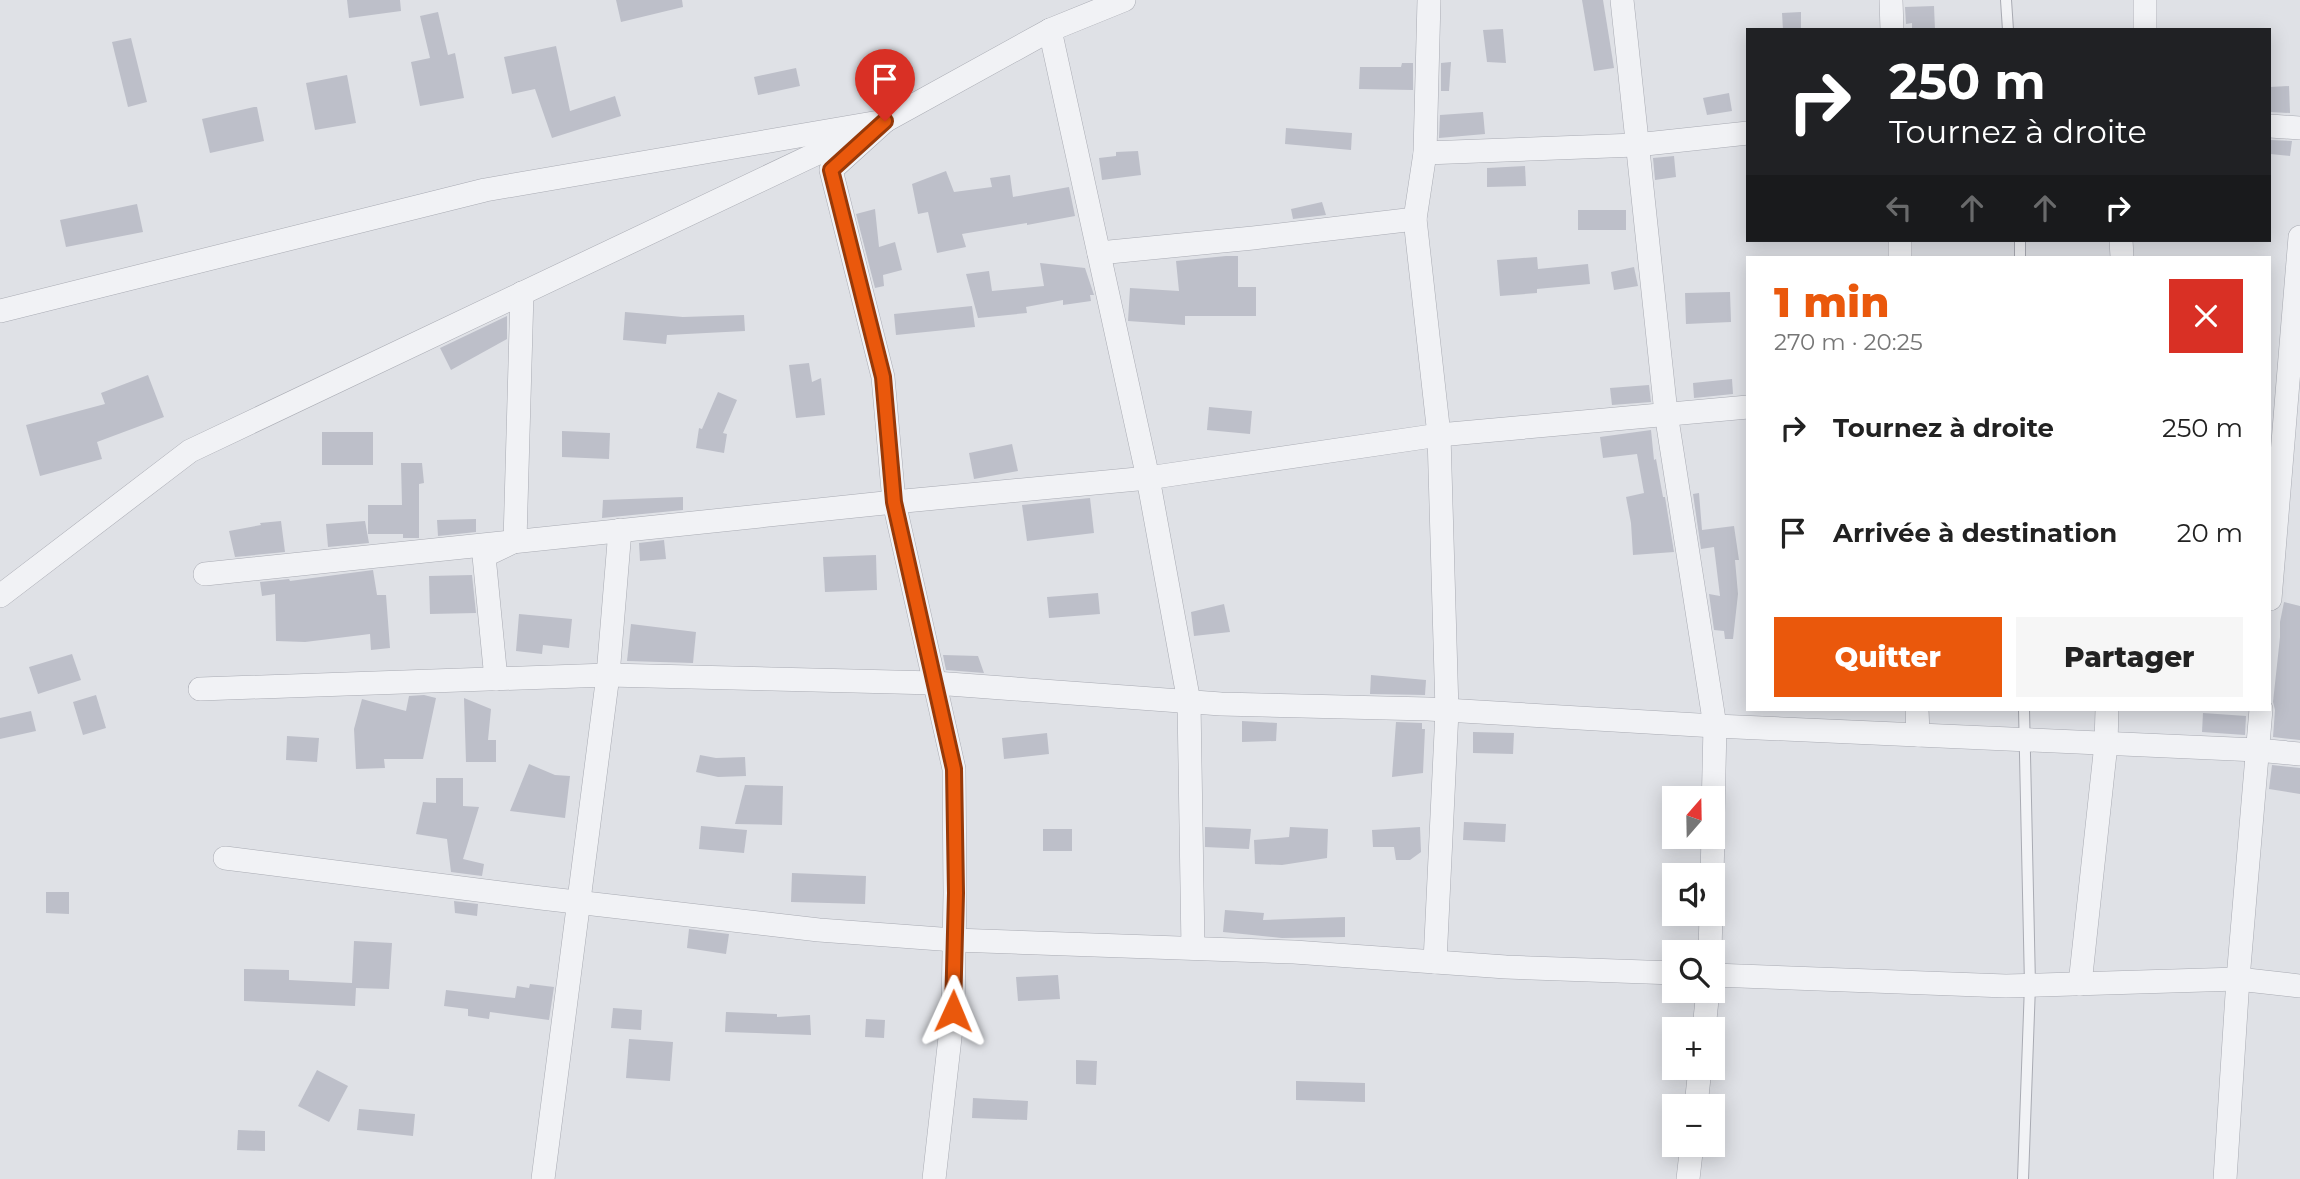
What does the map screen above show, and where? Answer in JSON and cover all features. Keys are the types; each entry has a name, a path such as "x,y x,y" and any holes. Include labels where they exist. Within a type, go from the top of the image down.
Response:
{"street":[{"path":"0,596 190,451 885,121 1050,30 1124,0"},
{"path":"1429,0 1425,153 1415,219 1439,435 1447,711 1435,962"},
{"path":"1622,0 1666,413 1715,726 1714,786"},
{"path":"1891,0 1892,28"},
{"path":"2145,0 2145,28"},
{"path":"1050,30 1148,478 1189,702 1193,948"},
{"path":"0,311 485,190 885,121"},
{"path":"885,121 831,170 883,377 894,502 954,769 953,1011 934,1179"},
{"path":"2271,126 2300,128"},
{"path":"1425,153 1636,145 1746,133"},
{"path":"1099,253 1415,219"},
{"path":"2271,587 2300,237"},
{"path":"515,541 522,293"},
{"path":"205,574 1148,478 1439,435 1746,407"},
{"path":"542,1179 608,675 620,530"},
{"path":"496,679 484,556 515,541"},
{"path":"200,689 608,675 935,683 1189,702 1447,711 2300,754"},
{"path":"1917,711 1918,735"},
{"path":"2080,984 2106,744 2107,711"},
{"path":"2225,1179 2238,979 2261,711"},
{"path":"225,858 819,930 954,940 1294,952 1662,973"},
{"path":"1725,975 2030,985 2238,979 2300,986"},
{"path":"1688,1179 1691,1157"}],"lane":[{"path":"2006,0 2008,28"},
{"path":"2023,1179 2030,985 2024,711"}],"building":[{"path":"347,0 400,0 401,11 349,18"},
{"path":"616,0 682,0 683,7 621,22"},
{"path":"1582,0 1603,0 1614,68 1594,71"},
{"path":"1934,6 1935,28 1912,28 1912,23 1906,24 1905,7"},
{"path":"438,12 448,55 455,53 464,98 420,106 411,62 430,58 420,16"},
{"path":"1801,12 1801,28 1783,28 1782,13"},
{"path":"1503,29 1506,63 1487,62 1483,30"},
{"path":"131,38 147,102 128,107 112,42"},
{"path":"556,46 570,111 615,96 621,116 552,138 535,89 512,94 504,57"},
{"path":"1451,62 1449,91 1441,91 1441,63"},
{"path":"1402,63 1413,63 1413,90 1359,89 1360,67 1401,67"},
{"path":"796,68 800,86 758,95 754,77"},
{"path":"347,75 356,123 315,130 306,83"},
{"path":"2289,86 2290,113 2271,112 2271,87"},
{"path":"1729,93 1732,111 1707,115 1703,98"},
{"path":"257,107 264,141 210,153 202,119"},
{"path":"1483,112 1485,134 1439,138 1440,115"},
{"path":"1286,128 1352,133 1351,150 1285,144"},
{"path":"2271,140 2292,141 2290,156 2271,154"},
{"path":"1138,151 1141,175 1102,180 1099,158 1116,156 1116,152"},
{"path":"1674,156 1676,177 1655,180 1653,158"},
{"path":"1525,166 1526,186 1487,187 1487,168"},
{"path":"946,171 954,192 992,187 990,178 1010,175 1013,197 1069,187 1075,216 962,234 966,247 937,253 928,212 918,214 912,184"},
{"path":"1322,202 1326,215 1293,219 1291,209"},
{"path":"137,204 143,232 66,247 60,220"},
{"path":"875,209 879,247 895,242 902,270 883,275 884,286 875,288 856,214"},
{"path":"1578,210 1626,210 1626,230 1578,230"},
{"path":"1238,256 1238,287 1256,287 1256,316 1185,316 1185,325 1128,321 1130,288 1179,291 1176,261"},
{"path":"1537,257 1538,269 1588,264 1590,284 1500,296 1497,260"},
{"path":"1040,263 1085,268 1094,295 1090,295 1091,301 1063,305 1063,300 1026,307 1027,313 978,318 966,274 989,271 992,291 1044,286"},
{"path":"1634,267 1638,286 1614,290 1611,272"},
{"path":"1730,292 1731,322 1686,324 1685,293"},
{"path":"972,306 975,327 896,335 894,314"},
{"path":"625,312 683,317 744,315 745,331 667,335 666,344 623,340"},
{"path":"507,316 507,339 451,370 440,348"},
{"path":"809,363 812,382 821,378 825,415 796,418 789,365"},
{"path":"148,375 164,417 97,442 102,459 40,476 26,425 105,404 101,393"},
{"path":"1732,379 1733,394 1694,398 1693,383"},
{"path":"1649,385 1651,402 1612,405 1610,388"},
{"path":"718,392 737,400 723,433 727,434 724,453 696,448 699,428 702,429"},
{"path":"1209,407 1252,411 1250,434 1207,430"},
{"path":"1651,430 1654,460 1656,459 1665,497 1674,552 1633,555 1626,497 1644,493 1637,454 1603,458 1600,437"},
{"path":"562,431 610,433 609,459 562,457"},
{"path":"322,432 373,432 373,465 322,465"},
{"path":"1012,444 1018,471 974,479 969,453"},
{"path":"401,463 422,463 424,483 419,484 419,538 403,538 403,534 368,534 368,505 402,505"},
{"path":"1699,493 1702,530 1734,526 1739,560 1735,560 1738,594 1733,639 1725,639 1724,631 1714,630 1709,594 1720,596 1714,547 1701,549 1693,494"},
{"path":"683,497 683,510 602,518 603,500"},
{"path":"1090,498 1094,533 1027,541 1022,505"},
{"path":"476,519 476,532 438,536 437,520"},
{"path":"281,521 285,552 235,557 229,531"},
{"path":"365,521 369,543 328,547 326,524"},
{"path":"664,540 666,559 640,561 639,543"},
{"path":"876,555 877,590 825,592 823,557"},
{"path":"373,570 377,595 386,595 390,648 371,650 370,634 305,642 276,641 275,594 262,596 260,582 290,581"},
{"path":"472,575 476,613 430,614 429,576"},
{"path":"1098,593 1100,614 1049,618 1047,597"},
{"path":"2284,602 2300,606 2300,740 2273,737 2273,702"},
{"path":"1224,604 1230,632 1194,636 1191,612"},
{"path":"519,614 572,619 569,648 543,645 542,654 516,651"},
{"path":"631,624 696,632 693,663 627,661"},
{"path":"72,654 81,680 38,694 29,667"},
{"path":"943,655 978,656 984,673 946,670"},
{"path":"1371,675 1426,680 1425,695 1370,694"},
{"path":"96,695 106,728 83,735 73,702"},
{"path":"424,695 436,698 423,759 384,759 385,768 356,769 354,729 362,699 406,711 409,696"},
{"path":"464,698 491,709 488,740 496,740 496,762 466,762"},
{"path":"31,711 36,731 0,739 0,718"},
{"path":"2203,713 2246,716 2245,735 2202,732"},
{"path":"1242,721 1277,723 1276,741 1242,742"},
{"path":"1396,722 1422,723 1422,729 1425,729 1423,773 1392,777"},
{"path":"1473,732 1514,733 1513,754 1473,753"},
{"path":"1047,733 1049,754 1004,759 1002,738"},
{"path":"287,736 319,738 317,762 286,760"},
{"path":"700,755 716,758 745,757 746,776 718,777 696,772"},
{"path":"529,764 555,775 570,776 565,818 510,811"},
{"path":"2272,765 2300,768 2300,794 2269,789"},
{"path":"436,778 463,778 463,806 479,807 463,859 484,864 482,876 451,872 447,839 416,834 423,802 436,803"},
{"path":"745,785 783,786 782,825 735,824"},
{"path":"1464,822 1506,824 1505,842 1463,840"},
{"path":"701,826 747,830 744,853 699,849"},
{"path":"1205,827 1251,829 1249,849 1205,847"},
{"path":"1290,827 1328,829 1327,858 1282,865 1255,864 1254,840 1289,837"},
{"path":"1420,827 1421,852 1410,860 1396,860 1394,847 1373,847 1372,830"},
{"path":"1043,829 1072,829 1072,851 1043,851"},
{"path":"792,873 866,876 865,904 791,902"},
{"path":"46,892 69,892 69,914 46,913"},
{"path":"454,901 478,904 477,916 455,913"},
{"path":"1225,910 1264,913 1263,920 1345,917 1345,937 1282,938 1223,932"},
{"path":"689,929 729,934 726,954 687,948"},
{"path":"354,941 392,943 389,989 356,988 355,1006 244,1001 244,969 289,970 289,980 352,983"},
{"path":"1058,975 1060,999 1018,1001 1016,977"},
{"path":"530,984 554,987 549,1020 490,1012 489,1019 468,1016 468,1009 444,1006 446,990 515,998 517,986 529,988"},
{"path":"613,1008 642,1010 641,1030 611,1028"},
{"path":"726,1012 777,1014 777,1017 810,1015 811,1035 725,1032"},
{"path":"866,1019 885,1020 884,1038 865,1037"},
{"path":"629,1039 673,1042 670,1081 626,1078"},
{"path":"1076,1060 1097,1061 1096,1085 1076,1084"},
{"path":"317,1070 348,1086 329,1122 298,1106"},
{"path":"1296,1081 1365,1083 1365,1102 1296,1100"},
{"path":"973,1098 1028,1101 1027,1120 972,1118"},
{"path":"359,1109 415,1114 413,1136 357,1130"},
{"path":"238,1130 265,1131 265,1151 237,1150"}],"route":[{"path":"885,121 831,170 883,377 894,502 954,769 956,893 953,1011"}]}
